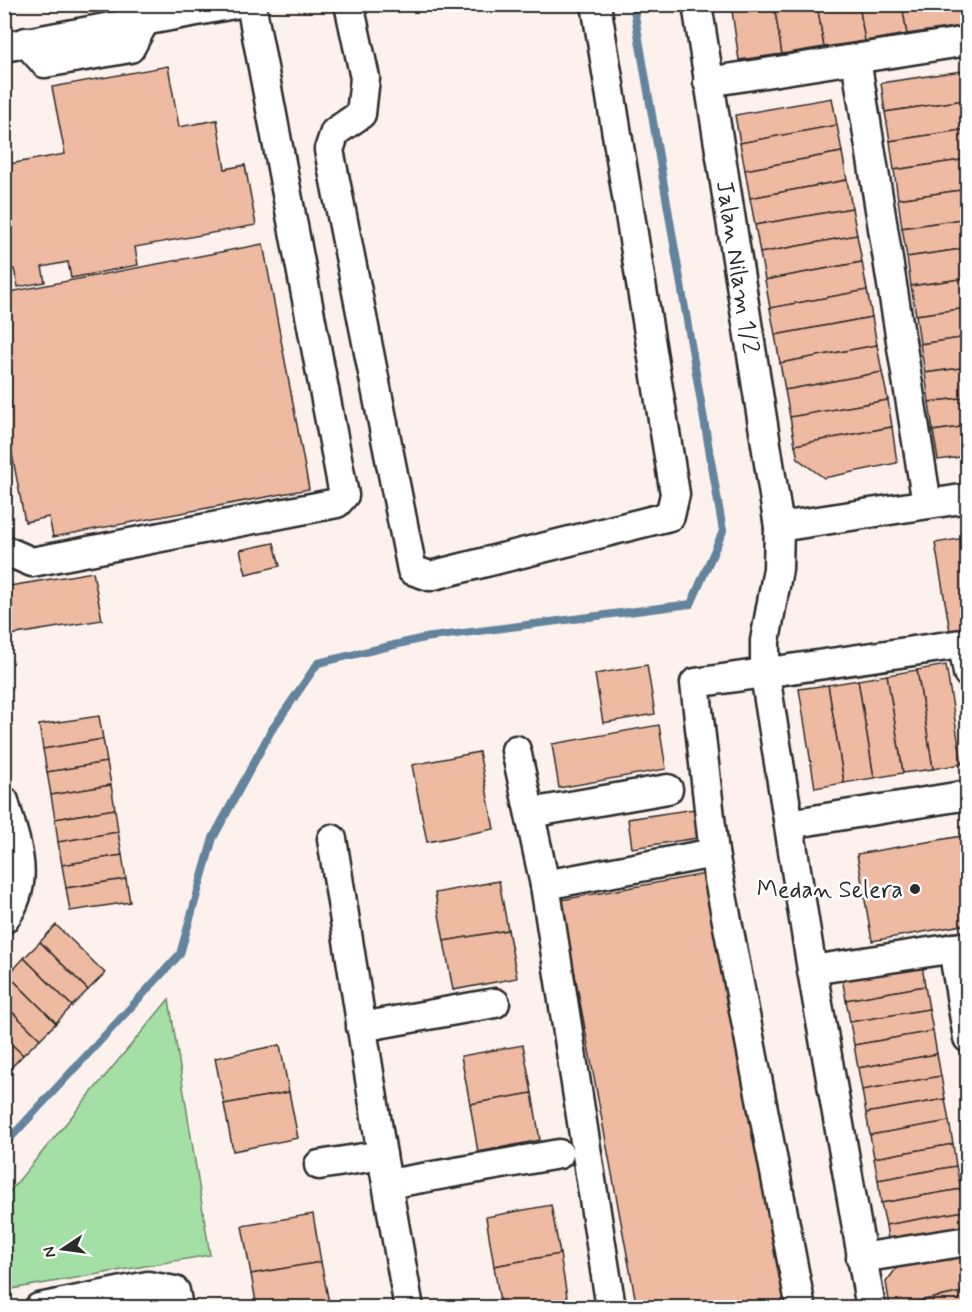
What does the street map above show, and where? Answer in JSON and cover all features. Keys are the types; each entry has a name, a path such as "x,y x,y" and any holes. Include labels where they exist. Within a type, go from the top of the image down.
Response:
{"street":[{"path":"15,44 45,63 130,48 144,22 234,4"},
{"path":"4,550 32,562 337,503 344,495 251,4"},
{"path":"349,4 365,78 361,114 335,132 329,150 412,570 430,576 670,516 675,494 596,4"},
{"name":"Jalan Nilam 1/2","path":"697,4 779,527 778,569 765,641 765,675 812,970 871,1308"},
{"path":"708,82 968,41"},
{"path":"856,59 927,504"},
{"path":"779,527 968,498"},
{"path":"801,1308 714,854 696,683 765,675 965,643 968,673"},
{"path":"516,750 545,885 611,1308"},
{"path":"530,813 668,789"},
{"path":"789,824 968,795"},
{"path":"4,801 22,868 15,905 4,919"},
{"path":"332,839 382,1155 409,1308"},
{"path":"545,885 714,854"},
{"path":"812,970 960,947 968,1038"},
{"path":"361,1027 495,1003"},
{"path":"388,1184 559,1154"},
{"path":"319,1165 382,1155"},
{"path":"861,1258 968,1241"},
{"path":"39,1308 148,1286 175,1291 178,1308"}],"green space":[{"path":"169,999 210,1255 5,1290 5,1197"}],"building":[{"path":"731,4 774,4 782,54 739,60"},
{"path":"774,4 817,4 824,47 782,54"},
{"path":"817,4 859,4 865,41 824,47"},
{"path":"859,4 902,4 907,34 865,41"},
{"path":"902,4 965,4 968,25 907,34"},
{"path":"168,66 179,127 217,120 225,169 245,165 256,225 135,247 138,265 71,278 68,262 42,267 45,282 18,287 14,269 4,270 4,165 65,154 52,87"},
{"path":"961,71 965,100 885,112 881,83"},
{"path":"832,98 837,125 740,143 735,115"},
{"path":"965,100 968,129 890,141 885,112"},
{"path":"837,125 842,152 745,170 740,143"},
{"path":"968,129 968,159 894,170 890,141"},
{"path":"842,152 847,180 750,198 745,170"},
{"path":"968,159 968,189 898,199 894,170"},
{"path":"847,180 852,208 755,225 750,198"},
{"path":"968,189 968,218 902,228 898,199"},
{"path":"852,208 857,235 760,253 755,225"},
{"path":"968,218 968,248 907,257 902,228"},
{"path":"857,235 862,262 765,280 760,253"},
{"path":"263,244 309,489 53,537 49,517 25,522 4,412 4,293"},
{"path":"968,248 968,278 911,286 907,257"},
{"path":"862,262 867,290 770,308 765,280"},
{"path":"968,278 968,308 916,315 911,286"},
{"path":"867,290 872,317 775,335 770,308"},
{"path":"968,308 968,337 920,344 916,315"},
{"path":"872,317 877,345 780,363 775,335"},
{"path":"968,337 968,367 925,373 920,344"},
{"path":"877,345 882,372 785,390 780,363"},
{"path":"968,367 968,397 929,402 925,373"},
{"path":"882,372 888,400 790,417 785,390"},
{"path":"968,397 968,426 933,431 929,402"},
{"path":"888,400 892,427 795,445 790,417"},
{"path":"968,426 968,456 938,460 933,431"},
{"path":"892,427 897,463 824,478 798,459 795,445"},
{"path":"968,537 968,559 964,538"},
{"path":"964,538 968,559 968,628 950,631 935,543"},
{"path":"274,543 280,566 246,574 240,550"},
{"path":"93,572 102,620 4,636 4,587"},
{"path":"647,665 655,714 603,723 595,674"},
{"path":"946,665 962,764 933,769 917,670"},
{"path":"917,670 933,769 903,773 887,675"},
{"path":"887,675 903,773 874,778 858,680"},
{"path":"858,680 874,778 844,783 828,685"},
{"path":"828,685 844,783 815,788 799,689"},
{"path":"99,716 103,739 43,749 39,725"},
{"path":"659,725 666,769 559,788 552,744"},
{"path":"103,739 107,762 47,772 43,749"},
{"path":"479,752 494,829 427,842 412,765"},
{"path":"107,762 111,785 51,795 47,772"},
{"path":"111,785 115,809 55,819 51,795"},
{"path":"115,809 118,832 58,842 55,819"},
{"path":"694,809 697,838 632,848 628,819"},
{"path":"118,832 122,855 62,865 58,842"},
{"name":"Medan Selera","path":"968,835 968,924 872,941 857,854"},
{"path":"122,855 126,879 66,888 62,865"},
{"path":"705,874 786,1308 637,1308 561,900"},
{"path":"126,879 130,902 70,911 66,888"},
{"path":"499,881 508,930 444,941 435,893"},
{"path":"56,925 105,973 88,990 40,942"},
{"path":"508,930 517,978 453,990 444,941"},
{"path":"40,942 88,990 72,1006 24,958"},
{"path":"24,958 72,1006 56,1023 8,975"},
{"path":"922,964 925,986 846,1000 842,978"},
{"path":"8,975 56,1023 40,1039 4,1004 4,978"},
{"path":"925,986 929,1009 850,1022 846,1000"},
{"path":"4,1004 40,1039 23,1055 4,1037"},
{"path":"929,1009 933,1031 854,1045 850,1022"},
{"path":"933,1031 937,1054 858,1068 854,1045"},
{"path":"4,1037 23,1055 7,1072 4,1069"},
{"path":"280,1045 289,1092 224,1104 215,1058"},
{"path":"523,1045 532,1093 470,1104 461,1056"},
{"path":"937,1054 941,1076 862,1090 858,1068"},
{"path":"941,1076 945,1099 866,1113 862,1090"},
{"path":"289,1092 298,1138 233,1151 224,1104"},
{"path":"532,1093 540,1140 478,1152 470,1104"},
{"path":"945,1099 949,1121 870,1135 866,1113"},
{"path":"949,1121 953,1144 874,1158 870,1135"},
{"path":"953,1144 956,1166 878,1180 874,1158"},
{"path":"956,1166 961,1189 881,1203 878,1180"},
{"path":"961,1189 964,1211 886,1225 881,1203"},
{"path":"551,1205 560,1254 494,1266 486,1217"},
{"path":"964,1211 968,1230 889,1247 886,1225"},
{"path":"313,1214 321,1262 251,1274 242,1226"},
{"path":"968,1251 968,1291 890,1307 886,1282 899,1265"},
{"path":"560,1254 568,1303 543,1308 501,1308 494,1266"},
{"path":"321,1262 330,1308 257,1308 251,1274"},
{"path":"968,1291 968,1308 890,1308 890,1307"}],"waterway":[{"path":"4,1145 180,954 213,838 271,731 318,663 424,638 691,604 723,531 633,4"}],"place":[{"name":"Medan Selera","path":"915,889"}]}
